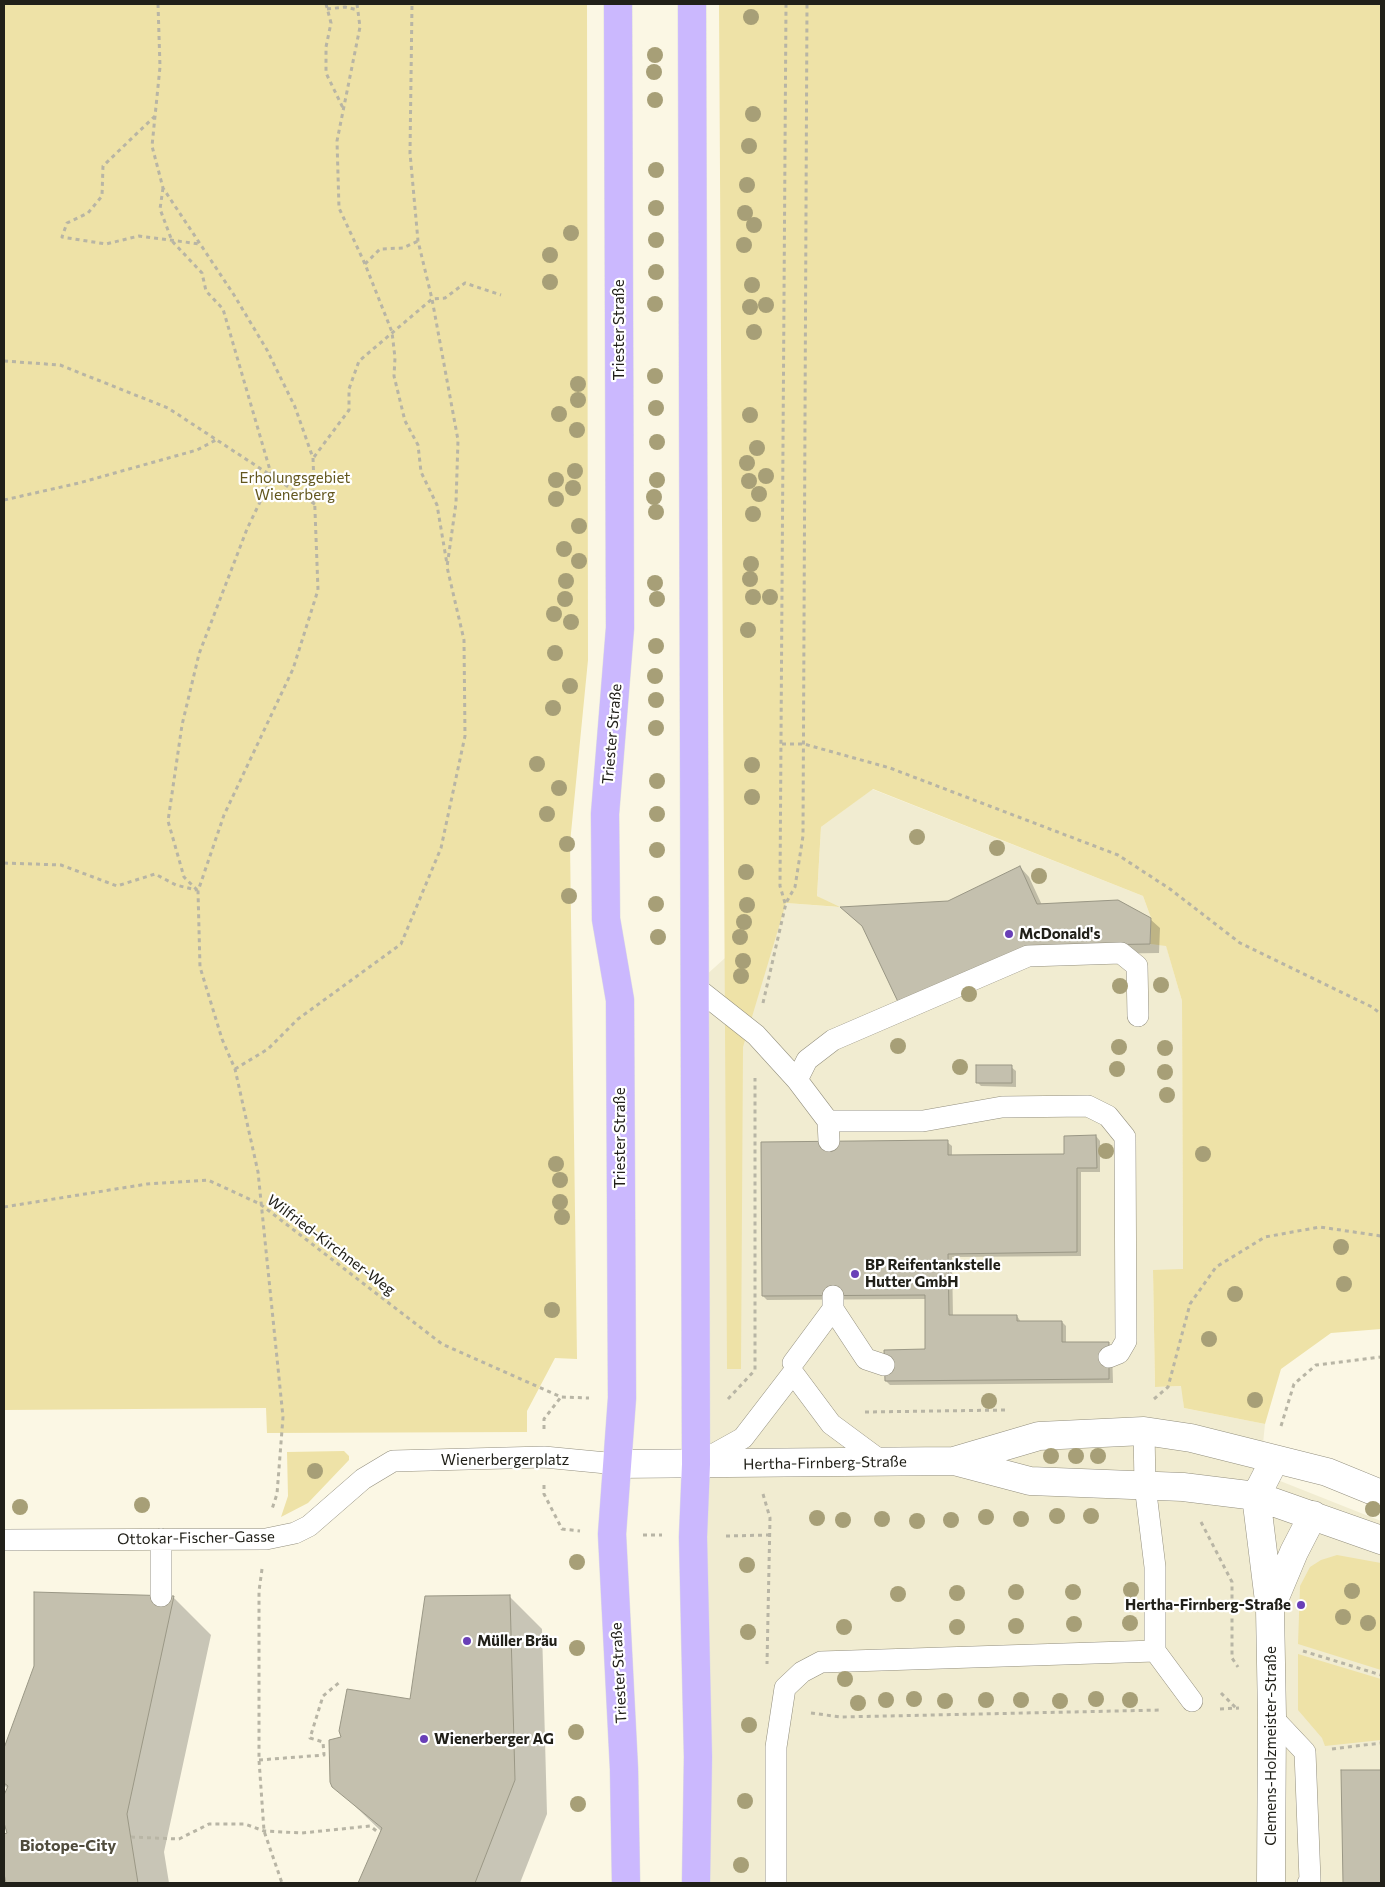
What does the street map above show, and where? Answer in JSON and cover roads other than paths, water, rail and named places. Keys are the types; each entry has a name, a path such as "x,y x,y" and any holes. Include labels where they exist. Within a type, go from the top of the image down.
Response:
{"main road":[{"name":"Triester Straße","path":"618,4 620,628 605,814 606,920 620,1000 622,1398 612,1534 624,1769 626,1883"},
{"path":"692,4 696,1464 693,1536 698,1757 696,1883"}],"street":[{"name":"Hertha-Firnberg-Straße","path":"954,1461 1039,1436 1144,1431 1191,1438 1327,1472 1381,1494"},
{"path":"1256,1496 1275,1459"},
{"name":"Hertha-Firnberg-Straße","path":"696,1464 954,1461 1030,1481 1145,1484 1256,1496 1381,1540"},
{"path":"618,1464 696,1464"},
{"name":"Clemens-Holzmeister-Straße","path":"1256,1496 1270,1609 1271,1883"},
{"name":"Clemens-Holzmeister-Straße","path":"1270,1609 1294,1552 1313,1515"}],"lane":[{"path":"797,1080 807,1060 833,1040 924,1003 1028,956 1121,953 1137,966 1138,1016"},
{"path":"694,986 756,1035 797,1080 828,1131 923,1121 1002,1106 1088,1106 1108,1116 1125,1137 1126,1341 1119,1353 1109,1358"},
{"path":"696,1464 743,1438 793,1368 833,1303 866,1359 884,1365"},
{"path":"793,1368 831,1424 881,1461"},
{"path":"1144,1431 1145,1484 1155,1567 1155,1651 1192,1701"},
{"name":"Wienerbergerplatz","path":"393,1461 544,1457 618,1464"},
{"name":"Ottokar-Fischer-Gasse","path":"4,1540 266,1539 295,1534 309,1526 363,1479 393,1461"},
{"path":"161,1539 162,1596"},
{"path":"776,1883 776,1747 785,1688 802,1672 820,1662 1155,1651"},
{"path":"1269,1711 1305,1752 1310,1880 1308,1883"}],"place":[{"name":"McDonald's","path":"1009,934"},
{"name":"BP Reifentankstelle Hutter GmbH","path":"855,1274"},
{"name":"Hertha-Firnberg-Straße","path":"1301,1605"},
{"name":"Müller Bräu","path":"467,1641"},
{"name":"Wienerberger AG","path":"424,1739"}],"district":[{"name":"Biotope-City","path":"68,1846"}],"park label":[{"name":"Erholungsgebiet Wienerberg","path":"295,486"}]}
